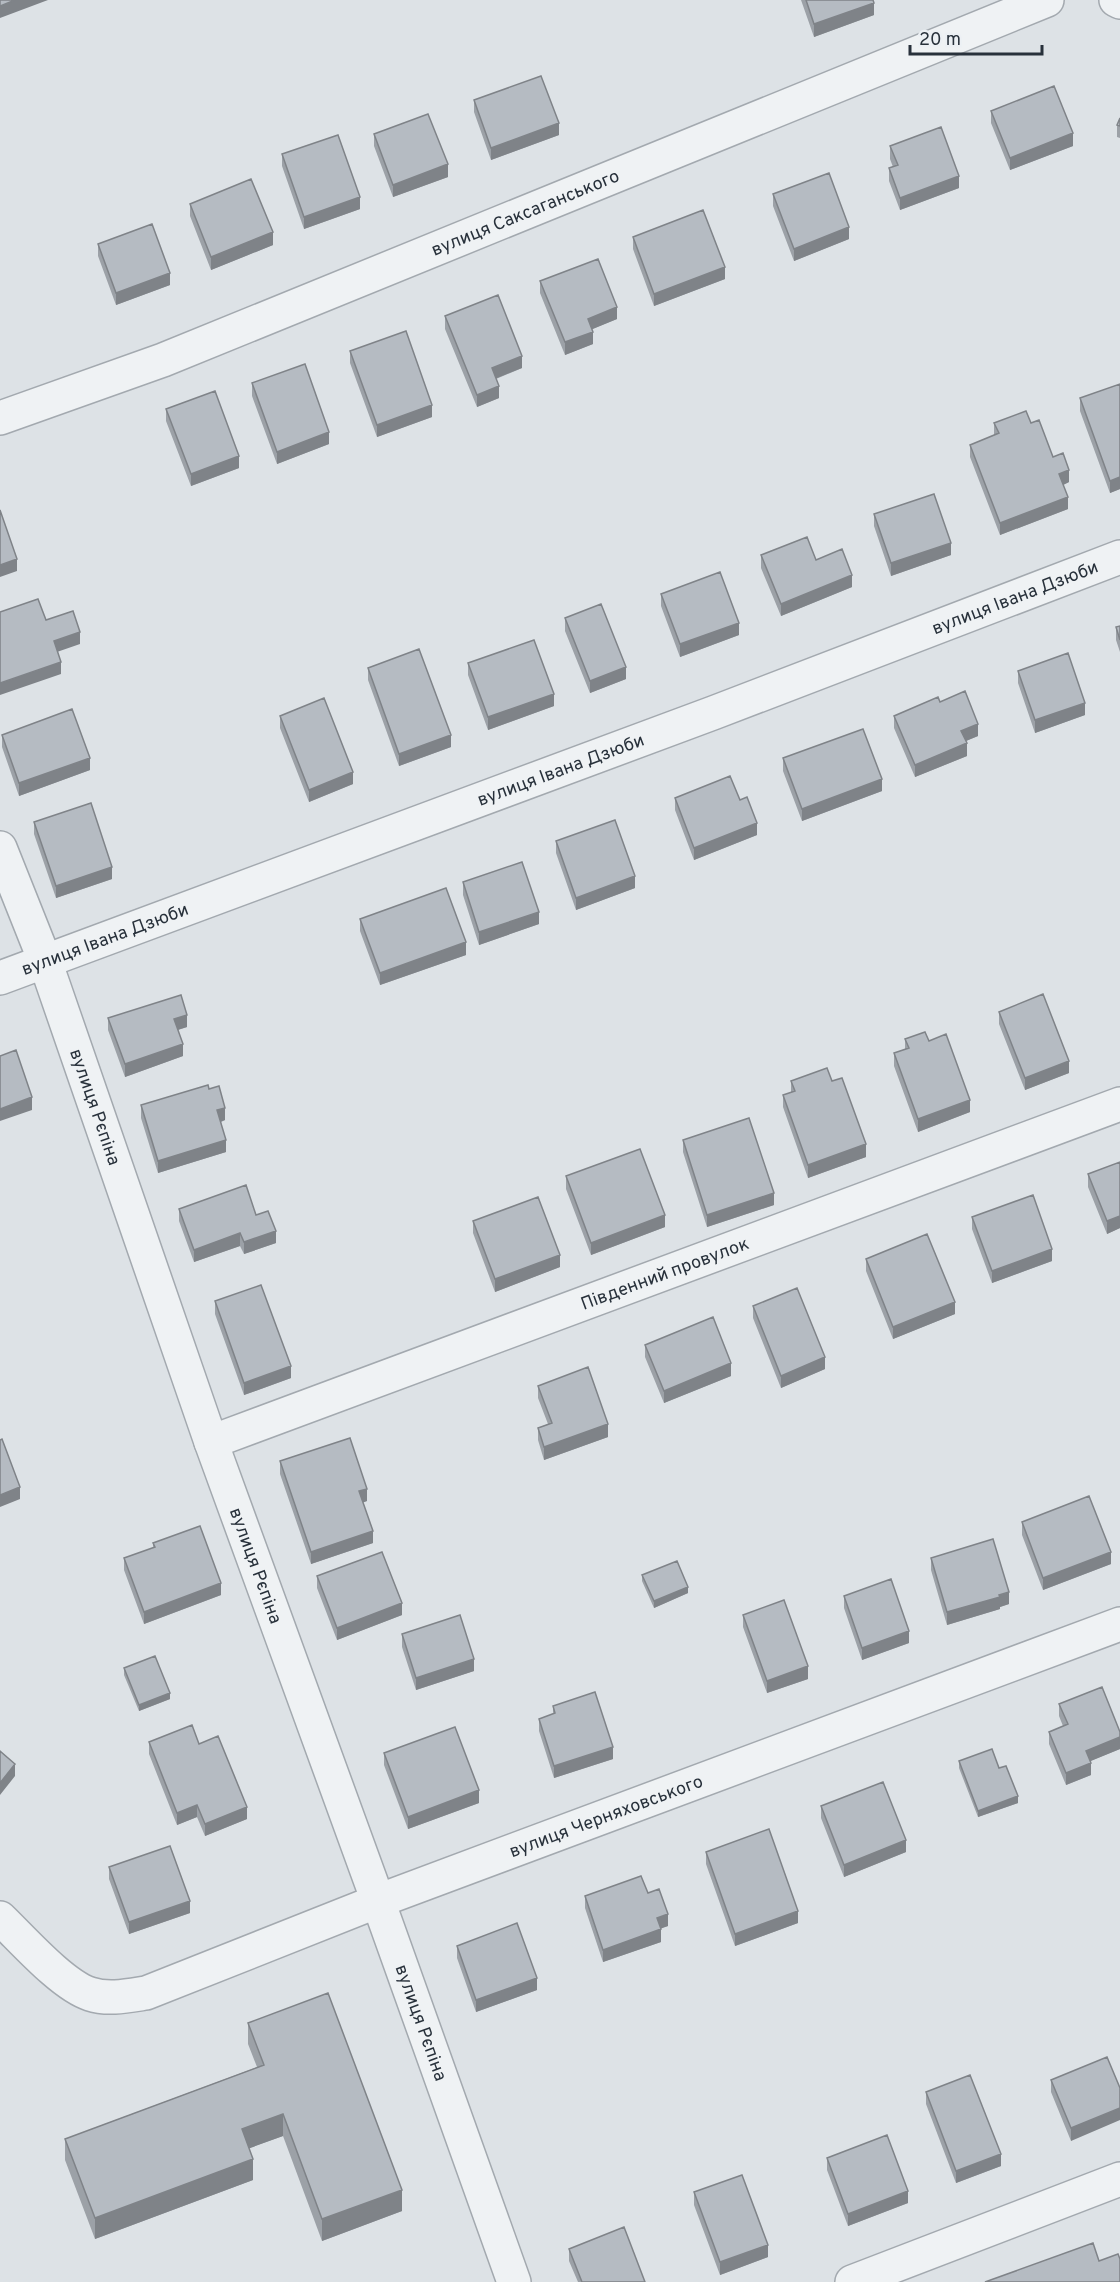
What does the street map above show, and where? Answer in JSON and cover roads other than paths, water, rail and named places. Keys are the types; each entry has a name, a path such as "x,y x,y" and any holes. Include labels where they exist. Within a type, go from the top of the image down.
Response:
{"street":[{"name":"вулиця Саксаганського","path":"0,418 163,360 1047,0"},
{"path":"1116,0 1120,2"},
{"name":"вулиця Івана Дзюби","path":"0,978 702,717 1120,557"},
{"name":"вулиця Рєпіна","path":"0,848 45,961 211,1442 514,2282"},
{"name":"Південний провулок","path":"211,1442 1120,1104"},
{"name":"вулиця Черняховського","path":"0,1918 63,1978 89,1994 119,1998 146,1993 378,1901 1120,1624"},
{"path":"852,2282 1120,2179"}]}
